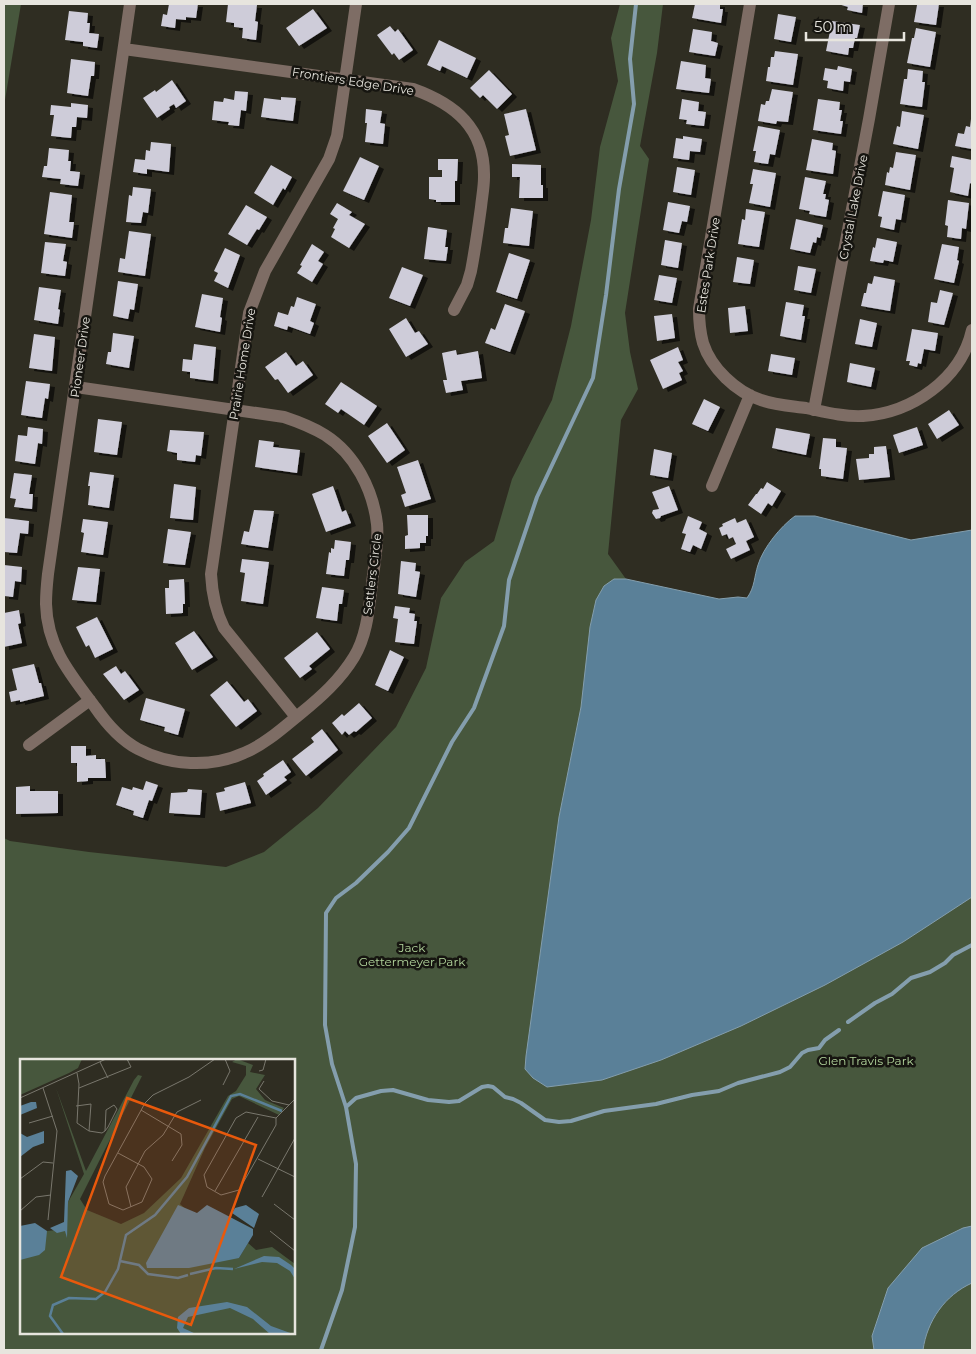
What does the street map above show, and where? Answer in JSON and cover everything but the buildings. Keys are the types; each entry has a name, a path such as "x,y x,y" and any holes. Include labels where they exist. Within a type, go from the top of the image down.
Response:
{"street":[{"name":"Pioneer Drive","path":"90,700 57,654 47,620 46,602 130,4"},
{"name":"Prairie Home Drive","path":"296,718 224,628 217,614 212,593 212,560 249,313 265,272 316,185 329,159 337,136 356,4"},
{"name":"Estes Park Drive","path":"750,4 700,309 700,326 704,344 712,361 736,386 762,400 843,415 881,414 915,401 934,389 961,359 969,344 972,330"},
{"name":"Crystal Lake Drive","path":"814,410 868,128 889,4"},
{"name":"Frontiers Edge Drive","path":"124,49 413,89 450,106 462,117 478,140 483,159 484,178 476,241 467,285 454,310"},
{"name":"Settlers Circle","path":"76,387 284,417 306,424 327,436 344,451 357,468 373,502 377,525 376,549 363,637 355,655 342,677 296,718 265,741 244,753 203,763 178,762 156,757 137,748 120,735 101,716 90,700"},
{"path":"712,486 750,395"},
{"path":"29,745 90,700"}],"green space":[{"path":"4,4 21,4 4,106"},
{"path":"620,4 663,4 657,53 640,146 649,159 625,313 630,352 638,389 621,420 608,554 626,579 614,579 972,878 972,1350 4,1350 4,838 10,841 89,852 226,867 264,852 318,808 396,727 426,668 441,598 465,562 494,541 512,479 552,400 571,326 591,220 600,147 618,81 611,38"}],"water":[{"path":"795,516 815,516 911,540 972,530 972,897 903,942 825,985 741,1026 661,1060 602,1080 547,1087 533,1078 525,1069 526,1056 559,817 581,707 590,627 596,600 604,586 614,579 626,579 719,599 747,598 752,590 760,558 778,531"},
{"path":"972,1226 972,1283 954,1294 939,1310 925,1339 923,1350 874,1350 872,1336 888,1288 922,1248 963,1228"}],"waterway":[{"path":"321,1350 342,1290 355,1227 356,1164 346,1107 332,1064 325,1025 326,913 336,898 356,883 388,852 409,828 452,742 474,708 504,626 509,580 537,497 593,378 606,295 619,189 634,104 630,59 636,4"},
{"path":"848,1022 875,1003 892,994 911,978 930,972 945,963 953,955 972,945"},
{"path":"346,1107 356,1098 381,1091 393,1090 428,1100 449,1102 459,1101 482,1087 488,1086 493,1087 505,1097 521,1103 545,1120 571,1121 604,1111 656,1104 692,1095 719,1091 738,1083 780,1072 790,1067 802,1053 819,1048 825,1040 839,1030"}],"park label":[{"name":"Jack Gettermeyer Park","path":"412,954"},
{"name":"Glen Travis Park","path":"866,1060"}]}
